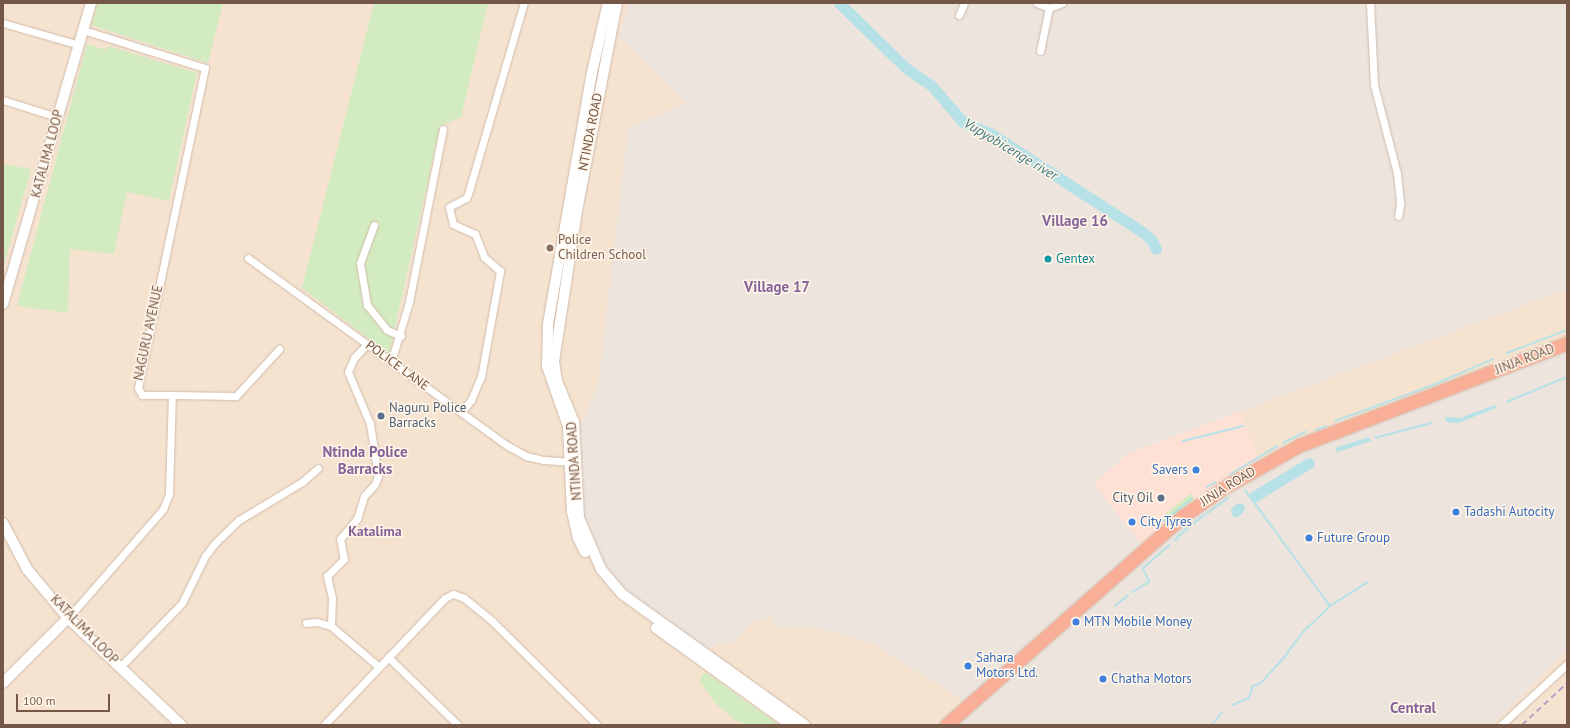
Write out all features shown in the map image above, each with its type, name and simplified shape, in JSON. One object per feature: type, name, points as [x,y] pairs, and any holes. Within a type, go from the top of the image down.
[{"type":"highway","name":"JINJA ROAD","points":[[946,725],[1184,516],[1228,485],[1300,445],[1567,343]]},
{"type":"main road","name":"KATALIMA LOOP","points":[[3,304],[91,3]]},
{"type":"main road","name":"NTINDA ROAD","points":[[610,4],[554,362],[558,381],[574,422],[572,512],[578,538],[595,573],[607,590],[655,628],[791,725]]},
{"type":"main road","name":"NTINDA ROAD","points":[[572,462],[579,518],[589,547],[612,585],[656,621],[711,656],[805,725]]},
{"type":"main road","name":"KATALIMA LOOP","points":[[3,523],[27,569],[68,618],[181,725]]},
{"type":"main road","points":[[3,683],[68,618]]},
{"type":"street","points":[[461,412],[471,400],[482,377],[500,271],[483,256],[475,234],[452,224],[449,207],[466,198],[468,194],[524,3]]},
{"type":"street","points":[[959,15],[964,3]]},
{"type":"street","points":[[1037,3],[1050,8],[1062,3]]},
{"type":"street","points":[[1370,3],[1374,85],[1397,173],[1400,204],[1398,216]]},
{"type":"street","points":[[1040,51],[1050,8]]},
{"type":"street","points":[[3,23],[79,45]]},
{"type":"street","name":"NAGURU AVENUE","points":[[83,30],[205,68],[138,388],[142,395],[172,396]]},
{"type":"street","points":[[3,100],[57,117]]},
{"type":"street","points":[[391,362],[401,336],[443,129]]},
{"type":"street","points":[[374,225],[360,263],[367,305],[387,330],[401,336]]},
{"type":"street","name":"POLICE LANE","points":[[248,258],[508,446],[526,456],[544,460],[572,462]]},
{"type":"street","points":[[331,626],[332,598],[328,573],[344,560],[340,539],[358,519],[364,496],[375,484],[378,476],[370,424],[348,372],[354,358],[367,344]]},
{"type":"street","points":[[68,618],[166,503],[172,396],[236,396],[279,349]]},
{"type":"street","points":[[120,667],[182,603],[206,556],[215,543],[239,520],[302,482],[318,468]]},
{"type":"street","points":[[324,725],[448,594],[457,594],[492,621],[596,723]]},
{"type":"street","points":[[306,623],[317,622],[331,626],[379,667]]},
{"type":"street","points":[[388,657],[458,725]]},
{"type":"street","points":[[1500,725],[1567,664]]},
{"type":"shaded area","points":[[3,3],[1567,3],[1567,347],[1486,378],[1567,503],[1567,725],[3,725]]},
{"type":"shaded area","points":[[629,3],[1567,3],[1567,289],[1127,454],[1094,484],[1142,545],[966,702],[873,644],[834,632],[814,628],[775,628],[772,616],[750,624],[735,642],[719,644],[712,648],[704,647],[644,606],[612,576],[589,540],[582,521],[579,429],[598,385],[628,128],[686,103],[619,37]]},
{"type":"shaded area","points":[[1567,351],[1567,650],[1493,725],[956,725],[1185,523],[1228,492],[1295,454]]},
{"type":"shaded area","points":[[1240,411],[1259,460],[1142,545],[1094,484],[1128,454]]},
{"type":"green space","points":[[98,3],[223,3],[208,63],[91,25]]},
{"type":"green space","points":[[374,3],[488,3],[461,117],[440,126],[389,354],[302,288]]},
{"type":"green space","points":[[87,44],[106,50],[108,46],[197,73],[169,201],[127,192],[114,254],[70,249],[68,313],[24,307],[17,305]]},
{"type":"green space","points":[[3,164],[31,169],[3,268]]},
{"type":"green space","points":[[1192,493],[1194,499],[1165,522],[1160,520],[1161,517]]},
{"type":"green space","points":[[704,673],[708,674],[779,725],[748,725],[735,720],[716,704],[699,681]]},
{"type":"water","points":[[1567,376],[1567,378],[1507,403],[1506,401]]},
{"type":"water","points":[[1495,405],[1496,408],[1458,423],[1446,422],[1445,417],[1460,418]]},
{"type":"water","points":[[1431,422],[1432,424],[1375,439],[1374,437]]},
{"type":"water","points":[[1369,437],[1371,441],[1337,452],[1335,448]]},
{"type":"water","points":[[1308,461],[1310,464],[1283,481],[1281,477]]},
{"type":"water","points":[[1276,480],[1278,483],[1256,498],[1254,494]]},
{"type":"waterway","name":"Vupyobicenge river","points":[[839,3],[907,69],[931,85],[963,122],[993,135],[1141,231],[1151,239],[1156,249]]},
{"type":"waterway","points":[[1507,353],[1567,330]]},
{"type":"waterway","points":[[1335,421],[1433,385],[1493,359]]},
{"type":"waterway","points":[[1183,441],[1243,426]]},
{"type":"waterway","points":[[1316,430],[1326,426]]},
{"type":"waterway","points":[[1283,443],[1305,432]]},
{"type":"waterway","points":[[1229,475],[1277,446]]},
{"type":"waterway","points":[[1255,496],[1309,463]]},
{"type":"waterway","points":[[1207,487],[1216,482]]},
{"type":"waterway","points":[[1245,490],[1330,606]]},
{"type":"waterway","points":[[1175,540],[1187,528],[1228,498]]},
{"type":"waterway","points":[[1164,521],[1191,499]]},
{"type":"waterway","points":[[1236,511],[1239,508]]},
{"type":"waterway","points":[[1132,592],[1149,582],[1143,568],[1169,545]]},
{"type":"waterway","points":[[1232,705],[1249,698],[1253,686],[1261,683],[1286,655],[1301,634],[1330,606],[1368,582]]},
{"type":"waterway","points":[[1115,606],[1128,595]]},
{"type":"waterway","points":[[1212,725],[1222,712]]},
{"type":"railway","points":[[1522,725],[1567,683]]},
{"type":"place","name":"Police Children School","points":[[550,248]]},
{"type":"place","name":"Gentex","points":[[1048,259]]},
{"type":"place","name":"Naguru Police Barracks","points":[[381,416]]},
{"type":"place","name":"Savers","points":[[1196,470]]},
{"type":"place","name":"City Oil","points":[[1161,498]]},
{"type":"place","name":"Tadashi Autocity","points":[[1456,512]]},
{"type":"place","name":"City Tyres","points":[[1132,522]]},
{"type":"place","name":"Future Group","points":[[1309,538]]},
{"type":"place","name":"MTN Mobile Money","points":[[1076,622]]},
{"type":"place","name":"Sahara Motors Ltd.","points":[[968,666]]},
{"type":"place","name":"Chatha Motors","points":[[1103,679]]},
{"type":"district","name":"Village 16","points":[[1075,221]]},
{"type":"district","name":"Village 17","points":[[777,287]]},
{"type":"district","name":"Ntinda Police Barracks","points":[[365,460]]},
{"type":"district","name":"Katalima","points":[[375,531]]},
{"type":"district","name":"Central","points":[[1413,708]]}]
